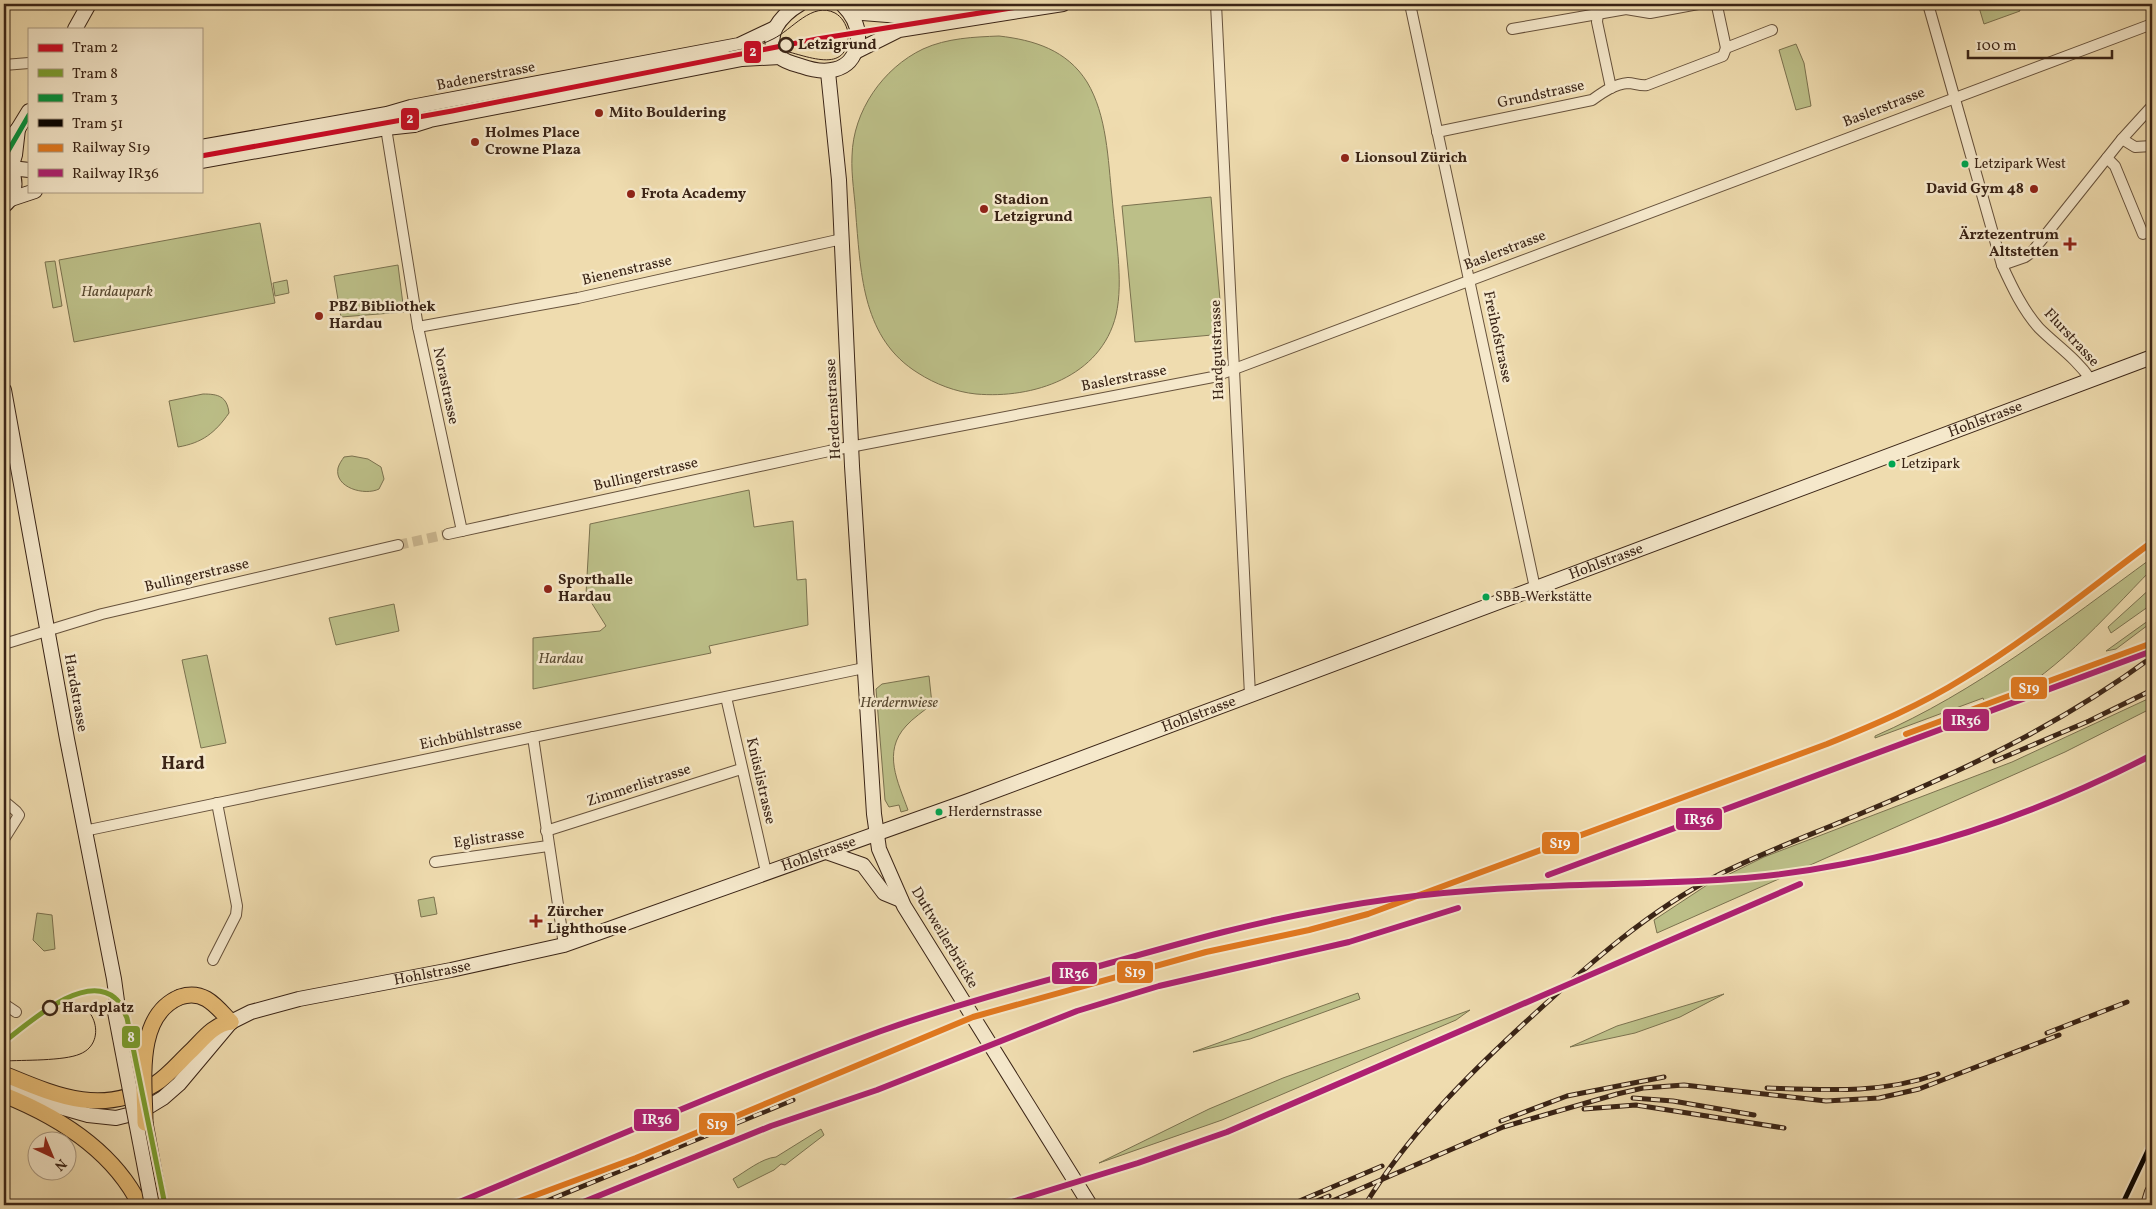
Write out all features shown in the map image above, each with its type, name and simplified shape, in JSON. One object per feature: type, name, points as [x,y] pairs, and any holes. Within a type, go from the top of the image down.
[{"type":"main road","points":[[160,1205],[145,1123],[144,1066],[150,1034],[164,1007],[180,997],[195,995],[206,997],[231,1022]]},
{"type":"main road","name":"Hohlstrasse","points":[[4,1074],[62,1097],[100,1101],[116,1100],[156,1083],[216,1027],[231,1022]]},
{"type":"main road","points":[[4,1096],[41,1112],[90,1144],[121,1175],[140,1205]]},
{"type":"street","points":[[76,28],[89,4]]},
{"type":"street","name":"Badenerstrasse","points":[[202,147],[387,114],[411,107],[739,45],[775,28],[781,18],[800,4]]},
{"type":"street","points":[[846,8],[892,17],[982,4]]},
{"type":"street","points":[[855,52],[899,30],[1063,4]]},
{"type":"street","name":"Hardgutstrasse","points":[[1216,4],[1250,695]]},
{"type":"street","name":"Freihofstrasse","points":[[1410,4],[1535,588]]},
{"type":"street","points":[[1512,29],[1599,9],[1626,9],[1650,13],[1698,4]]},
{"type":"street","points":[[1713,4],[1717,6],[1726,48]]},
{"type":"street","name":"Flurstrasse","points":[[1928,4],[2002,265],[2016,296],[2039,328],[2079,363],[2090,380]]},
{"type":"street","points":[[828,72],[845,66],[855,52],[858,32],[846,8]]},
{"type":"street","points":[[1599,9],[1597,22],[1611,88]]},
{"type":"street","name":"Baslerstrasse","points":[[852,447],[1198,380],[1234,369],[2152,24]]},
{"type":"street","points":[[775,28],[774,47],[780,57]]},
{"type":"street","name":"Grundstrasse","points":[[1437,132],[1592,100],[1611,88],[1629,83],[1638,86],[1647,85],[1723,56],[1726,48],[1772,30]]},
{"type":"street","name":"Badenerstrasse","points":[[202,161],[386,128],[414,125],[430,120],[733,60],[780,57],[815,71],[828,72]]},
{"type":"street","points":[[4,65],[28,63]]},
{"type":"street","name":"Herdernstrasse","points":[[828,72],[839,180],[864,668],[876,834]]},
{"type":"street","points":[[2002,265],[2025,257],[2032,252],[2122,139],[2152,106]]},
{"type":"street","points":[[4,145],[18,129],[28,113]]},
{"type":"street","name":"Norastrasse","points":[[386,128],[418,328],[462,531]]},
{"type":"street","points":[[7,165],[15,155],[18,129]]},
{"type":"street","points":[[2122,139],[2135,147],[2152,146]]},
{"type":"street","points":[[2107,158],[2115,166],[2143,234]]},
{"type":"street","points":[[7,165],[28,170]]},
{"type":"street","points":[[7,165],[15,186],[7,202]]},
{"type":"street","points":[[7,202],[32,192]]},
{"type":"street","name":"Bienenstrasse","points":[[418,328],[578,298],[842,239]]},
{"type":"street","name":"Hohlstrasse","points":[[4,1083],[60,1106],[88,1115],[110,1118],[127,1116],[152,1106],[170,1092],[231,1022],[260,1008],[564,945],[876,834],[2152,357]]},
{"type":"street","name":"Hardstrasse","points":[[4,390],[84,831],[119,1008]]},
{"type":"street","name":"Bullingerstrasse","points":[[448,534],[852,447]]},
{"type":"street","name":"Bullingerstrasse","points":[[4,644],[47,630],[154,602],[398,545]]},
{"type":"street","name":"Eichbühlstrasse","points":[[84,831],[864,668]]},
{"type":"street","name":"Knüslistrasse","points":[[726,697],[766,872]]},
{"type":"street","name":"Eglistrasse","points":[[533,737],[540,795],[564,945]]},
{"type":"street","name":"Zimmerlistrasse","points":[[546,831],[741,769]]},
{"type":"street","points":[[4,802],[16,810],[19,815],[4,839]]},
{"type":"street","points":[[213,960],[236,915],[237,906],[217,803]]},
{"type":"street","name":"Duttweilerbrücke","points":[[876,834],[878,850],[902,903],[1090,1205]]},
{"type":"street","name":"Eglistrasse","points":[[435,862],[548,846]]},
{"type":"street","points":[[826,852],[863,865],[884,893],[902,903]]},
{"type":"street","points":[[4,1004],[16,1012]]},
{"type":"street","points":[[119,1008],[145,1123]]},
{"type":"street","points":[[119,1008],[152,1205]]},
{"type":"street","points":[[2148,1205],[2152,1192]]},
{"type":"green space","points":[[1978,4],[2017,4],[2020,11],[1984,24]]},
{"type":"green space","name":"Stadion Letzigrund","points":[[999,36],[1025,40],[1060,54],[1079,71],[1094,95],[1103,123],[1108,153],[1119,287],[1116,315],[1108,336],[1096,354],[1080,369],[1062,380],[1041,388],[998,395],[961,391],[931,381],[900,359],[886,343],[868,304],[863,283],[852,156],[854,139],[864,107],[883,79],[895,67],[923,49],[941,42]]},
{"type":"green space","points":[[1796,44],[1804,63],[1811,106],[1796,110],[1779,50]]},
{"type":"green space","points":[[1211,197],[1223,334],[1135,342],[1122,206]]},
{"type":"green space","name":"Hardaupark","points":[[260,223],[275,303],[74,342],[59,260]]},
{"type":"green space","name":"Hardaupark","points":[[55,261],[62,306],[53,308],[45,262]]},
{"type":"green space","points":[[398,265],[404,312],[341,317],[334,276]]},
{"type":"green space","points":[[287,280],[289,293],[275,296],[273,283]]},
{"type":"green space","points":[[203,394],[221,397],[228,407],[229,413],[213,431],[201,440],[178,447],[169,401]]},
{"type":"green space","points":[[352,456],[368,459],[381,467],[384,479],[379,489],[359,491],[352,489],[341,481],[338,475],[339,465],[344,457]]},
{"type":"green space","name":"Hardau","points":[[749,490],[754,527],[793,521],[797,580],[806,579],[808,625],[709,646],[711,653],[533,689],[533,638],[600,631],[606,626],[586,594],[590,524]]},
{"type":"green space","points":[[2152,558],[2152,569],[2095,628],[2055,665],[2011,696],[1987,709],[1983,698],[1875,738],[1875,736],[1948,699],[2018,655]]},
{"type":"green space","points":[[2152,587],[2152,604],[2111,633],[2108,627]]},
{"type":"green space","points":[[394,604],[399,631],[336,645],[329,618]]},
{"type":"green space","points":[[2152,618],[2152,622],[2116,649],[2106,651]]},
{"type":"green space","points":[[207,655],[226,743],[201,748],[182,660]]},
{"type":"green space","name":"Herdernwiese","points":[[929,676],[932,704],[906,726],[895,746],[894,767],[908,810],[901,812],[899,805],[889,807],[885,800],[876,689],[882,684]]},
{"type":"green space","points":[[2152,697],[2152,708],[2065,752],[1657,933],[1654,920],[1707,885],[1764,857],[2012,762]]},
{"type":"green space","points":[[434,897],[437,914],[421,917],[418,900]]},
{"type":"green space","points":[[37,913],[52,915],[55,949],[44,951],[33,940]]},
{"type":"green space","points":[[1358,993],[1360,999],[1250,1039],[1193,1052]]},
{"type":"green space","points":[[1724,994],[1680,1017],[1635,1033],[1570,1047],[1617,1026]]},
{"type":"green space","points":[[1470,1010],[1456,1020],[1222,1120],[1099,1163],[1209,1109],[1283,1078]]},
{"type":"green space","points":[[821,1129],[824,1135],[785,1165],[781,1164],[774,1170],[738,1188],[733,1179],[759,1163],[776,1157]]},
{"type":"tunnel","points":[[398,545],[448,534]]},
{"type":"tram line","name":"2","points":[[202,156],[452,111],[817,39],[1036,4]]},
{"type":"tram line","points":[[729,52],[768,41],[780,35],[802,18],[818,11],[827,10],[835,13],[843,21],[848,32],[847,46],[842,55],[834,59],[824,60],[780,50],[745,53]]},
{"type":"tram line","name":"3","points":[[4,158],[28,117]]},
{"type":"tram line","name":"8","points":[[4,1042],[42,1013],[73,995],[88,991],[102,992],[117,1000],[127,1018],[165,1205]]},
{"type":"tram line","points":[[4,1061],[54,1059],[73,1056],[89,1048],[94,1040],[96,1030],[94,1021],[89,1012],[82,1006],[73,1003],[62,1004],[42,1016]]},
{"type":"tram line","name":"51","points":[[2122,1205],[2152,1142]]},
{"type":"railway","points":[[1365,1205],[1420,1129],[1484,1061],[1597,958],[1668,905],[1737,866],[1895,799],[2009,746],[2081,705],[2152,657]]},
{"type":"railway","points":[[1995,761],[2089,721],[2152,690]]},
{"type":"railway","points":[[2047,1033],[2127,1002]]},
{"type":"railway","points":[[1323,1205],[1503,1127],[1617,1094],[1643,1088],[1684,1085],[1826,1101],[1879,1098],[1919,1089],[2059,1035]]},
{"type":"railway","points":[[1767,1088],[1832,1090],[1875,1088],[1896,1085],[1938,1074]]},
{"type":"railway","points":[[1501,1121],[1567,1096],[1664,1077]]},
{"type":"railway","points":[[1633,1098],[1673,1101],[1754,1115]]},
{"type":"railway","points":[[537,1205],[793,1100]]},
{"type":"railway","points":[[1584,1109],[1636,1105],[1784,1128]]},
{"type":"railway","points":[[1290,1205],[1382,1166]]},
{"type":"railway","points":[[1307,1205],[1329,1196]]},
{"type":"rail line","name":"S19","points":[[509,1205],[636,1158],[973,1017],[1206,952],[1309,930],[1368,914],[1827,744],[1897,714],[1964,678],[2036,630],[2152,542]]},
{"type":"rail line","name":"S19","points":[[1906,734],[2152,643]]},
{"type":"rail line","name":"IR36","points":[[1548,875],[2152,651]]},
{"type":"rail line","name":"IR36","points":[[452,1205],[719,1094],[881,1031],[992,996],[1211,935],[1319,911],[1425,895],[1505,888],[1745,878],[1799,872],[1851,863],[1903,851],[2005,819],[2104,779],[2152,755]]},
{"type":"rail line","name":"IR36","points":[[1002,1205],[1138,1163],[1227,1132],[1800,884]]},
{"type":"rail line","name":"IR36","points":[[576,1205],[771,1126],[877,1090],[1077,1011],[1159,986],[1349,942],[1458,908]]},
{"type":"place","name":"Letzigrund","points":[[786,45]]},
{"type":"place","name":"Mito Bouldering","points":[[599,113]]},
{"type":"place","name":"Holmes Place Crowne Plaza","points":[[475,142]]},
{"type":"place","name":"Lionsoul Zürich","points":[[1345,158]]},
{"type":"place","name":"Letzipark West","points":[[1965,164]]},
{"type":"place","name":"David Gym 48","points":[[2034,189]]},
{"type":"place","name":"Frota Academy","points":[[631,194]]},
{"type":"place","name":"Stadion Letzigrund","points":[[984,209]]},
{"type":"place","name":"Ärztezentrum Altstetten","points":[[2070,244]]},
{"type":"place","name":"PBZ Bibliothek Hardau","points":[[319,316]]},
{"type":"place","name":"Letzipark","points":[[1892,464]]},
{"type":"place","name":"Sporthalle Hardau","points":[[548,589]]},
{"type":"place","name":"SBB-Werkstätte","points":[[1486,597]]},
{"type":"place","name":"Herdernstrasse","points":[[939,812]]},
{"type":"place","name":"Zürcher Lighthouse","points":[[536,921]]},
{"type":"place","name":"Hardplatz","points":[[50,1008]]},
{"type":"district","name":"Hard","points":[[183,764]]}]
